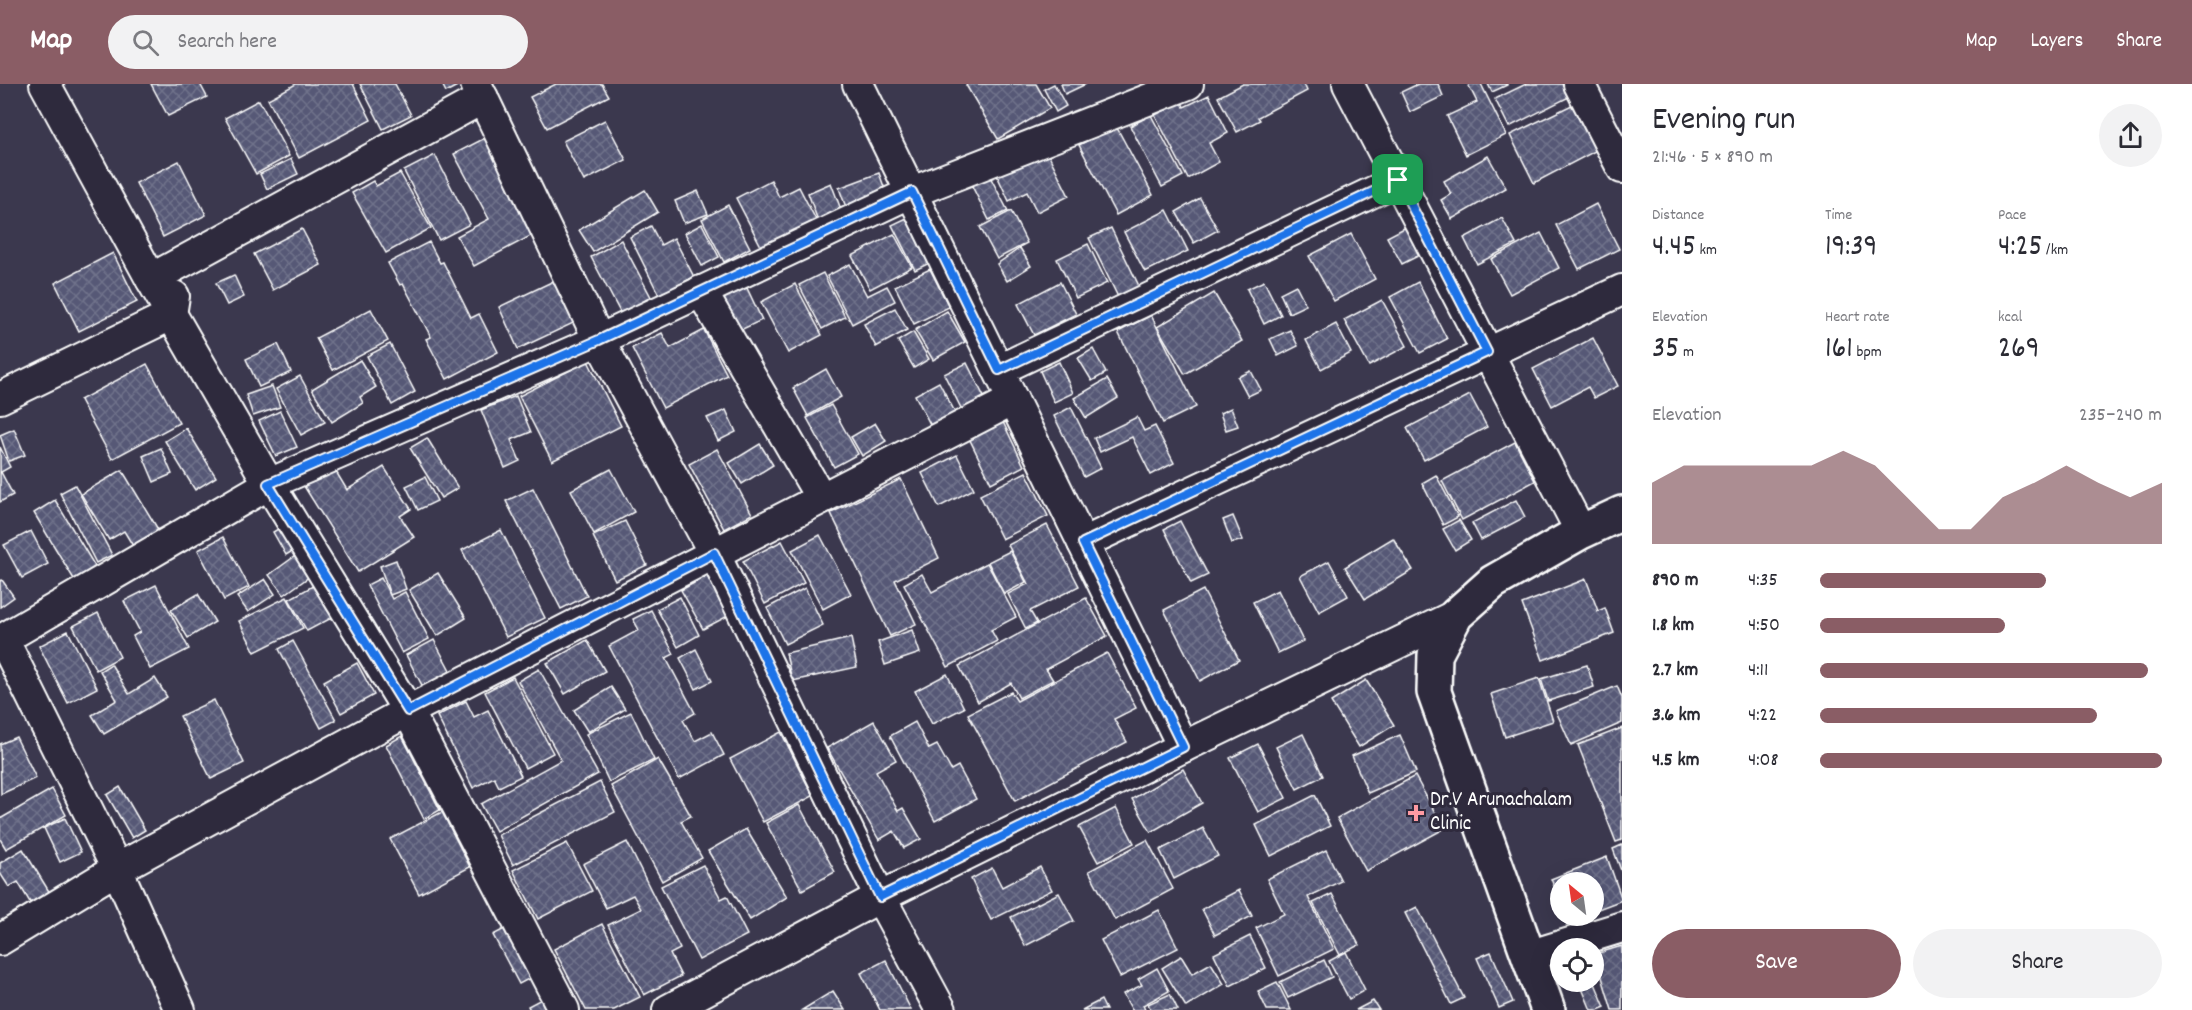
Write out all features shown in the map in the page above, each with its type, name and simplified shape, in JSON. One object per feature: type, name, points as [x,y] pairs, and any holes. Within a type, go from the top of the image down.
[{"type":"main road","points":[[1548,1010],[1434,692],[1435,655],[1456,615],[1493,582],[1581,532],[1622,513]]},
{"type":"street","points":[[45,84],[171,315],[268,484],[408,711],[564,1010]]},
{"type":"street","points":[[858,84],[1183,747]]},
{"type":"street","points":[[180,1010],[117,869],[1,638],[268,484],[599,340],[912,192],[1188,84]]},
{"type":"street","points":[[1348,84],[1581,532]]},
{"type":"street","points":[[1580,84],[1622,168]]},
{"type":"street","points":[[151,279],[479,91],[599,340],[714,553],[880,897],[941,1010]]},
{"type":"street","points":[[999,370],[1398,180]]},
{"type":"street","points":[[171,315],[179,264]]},
{"type":"street","points":[[1083,543],[1622,290]]},
{"type":"street","points":[[701,291],[821,498]]},
{"type":"street","points":[[0,398],[171,315]]},
{"type":"street","points":[[0,940],[117,869],[408,711],[1013,400]]},
{"type":"street","points":[[668,1010],[880,897],[1456,615]]},
{"type":"street","points":[[1528,956],[1622,927]]},
{"type":"building","points":[[151,84],[200,84],[207,97],[168,116]]},
{"type":"building","points":[[296,84],[353,84],[371,120],[299,158],[268,99]]},
{"type":"building","points":[[360,84],[395,84],[411,115],[383,129]]},
{"type":"building","points":[[442,84],[461,84],[446,92]]},
{"type":"building","points":[[556,84],[602,84],[609,96],[547,128],[530,97]]},
{"type":"building","points":[[967,84],[1036,84],[1050,108],[998,139]]},
{"type":"building","points":[[1054,84],[1066,106],[1056,112],[1044,89]]},
{"type":"building","points":[[1061,84],[1086,84],[1065,94]]},
{"type":"building","points":[[1243,84],[1304,84],[1307,91],[1258,117],[1260,120],[1237,132],[1218,97]]},
{"type":"building","points":[[1418,84],[1438,84],[1443,96],[1410,112],[1401,92]]},
{"type":"building","points":[[1468,84],[1481,84],[1506,135],[1466,155],[1447,116],[1477,102]]},
{"type":"building","points":[[1488,84],[1507,84],[1507,85],[1492,92]]},
{"type":"building","points":[[1526,84],[1562,84],[1569,97],[1509,127],[1495,99]]},
{"type":"building","points":[[1209,95],[1228,133],[1209,143],[1219,162],[1188,179],[1155,115],[1182,102],[1184,107]]},
{"type":"building","points":[[259,100],[289,156],[256,174],[225,118]]},
{"type":"building","points":[[1576,103],[1599,149],[1534,183],[1510,135]]},
{"type":"building","points":[[1151,115],[1183,176],[1162,187],[1130,126]]},
{"type":"building","points":[[605,120],[626,160],[584,181],[563,141]]},
{"type":"building","points":[[1116,126],[1153,195],[1116,215],[1079,145]]},
{"type":"building","points":[[489,136],[540,231],[474,266],[457,236],[489,219],[454,154]]},
{"type":"building","points":[[1045,148],[1069,196],[1037,212],[1027,192],[1009,201],[996,173]]},
{"type":"building","points":[[435,155],[470,224],[439,240],[404,171]]},
{"type":"building","points":[[1488,156],[1506,188],[1452,219],[1441,200],[1451,194],[1444,181]]},
{"type":"building","points":[[291,159],[298,174],[267,189],[260,174]]},
{"type":"building","points":[[179,161],[206,215],[163,237],[136,183]]},
{"type":"building","points":[[985,167],[1008,211],[989,220],[967,176]]},
{"type":"building","points":[[400,173],[431,228],[386,253],[352,193],[373,181],[376,186]]},
{"type":"building","points":[[879,173],[887,195],[847,210],[839,188]]},
{"type":"building","points":[[771,180],[779,197],[799,187],[816,220],[762,248],[736,198]]},
{"type":"building","points":[[831,183],[842,212],[818,221],[808,193]]},
{"type":"building","points":[[645,190],[658,212],[593,252],[579,230]]},
{"type":"building","points":[[698,191],[708,214],[684,223],[675,201]]},
{"type":"building","points":[[1200,198],[1218,230],[1194,243],[1176,212]]},
{"type":"building","points":[[1596,204],[1619,249],[1579,269],[1556,225]]},
{"type":"building","points":[[728,205],[750,248],[724,262],[702,219]]},
{"type":"building","points":[[1167,210],[1188,251],[1145,272],[1124,232]]},
{"type":"building","points":[[1011,211],[1027,243],[997,259],[980,227]]},
{"type":"building","points":[[913,215],[936,260],[915,270],[892,225]]},
{"type":"building","points":[[1502,218],[1516,244],[1477,264],[1464,238]]},
{"type":"building","points":[[702,224],[719,257],[702,266],[685,233]]},
{"type":"building","points":[[651,226],[661,245],[674,238],[694,277],[659,295],[630,237]]},
{"type":"building","points":[[1408,226],[1422,254],[1402,264],[1387,237]]},
{"type":"building","points":[[1111,228],[1140,288],[1119,299],[1089,238]]},
{"type":"building","points":[[302,229],[321,265],[273,290],[254,254]]},
{"type":"building","points":[[1541,233],[1559,268],[1510,294],[1491,259]]},
{"type":"building","points":[[894,234],[912,267],[870,289],[852,256]]},
{"type":"building","points":[[1351,234],[1375,279],[1334,301],[1309,256]]},
{"type":"building","points":[[621,240],[651,297],[621,314],[591,257]]},
{"type":"building","points":[[429,242],[440,263],[443,262],[471,318],[479,314],[498,352],[447,379],[426,339],[431,337],[403,284],[400,285],[388,263]]},
{"type":"building","points":[[1088,244],[1107,283],[1076,298],[1057,259]]},
{"type":"building","points":[[1020,248],[1031,266],[1007,281],[997,264]]},
{"type":"building","points":[[113,253],[137,302],[79,331],[55,283]]},
{"type":"building","points":[[850,264],[867,296],[887,286],[895,301],[852,324],[827,276]]},
{"type":"building","points":[[930,269],[949,307],[914,324],[895,286]]},
{"type":"building","points":[[823,273],[845,317],[822,329],[799,285]]},
{"type":"building","points":[[234,275],[244,297],[227,305],[216,283]]},
{"type":"building","points":[[564,276],[584,318],[518,349],[499,307]]},
{"type":"building","points":[[1264,281],[1281,315],[1264,324],[1247,289]]},
{"type":"building","points":[[1060,282],[1076,314],[1034,335],[1018,304]]},
{"type":"building","points":[[1418,282],[1447,339],[1420,353],[1390,297]]},
{"type":"building","points":[[795,284],[822,335],[788,353],[761,302]]},
{"type":"building","points":[[1296,285],[1306,305],[1289,313],[1280,293]]},
{"type":"building","points":[[746,286],[762,320],[734,333],[719,299]]},
{"type":"building","points":[[1214,293],[1242,341],[1185,374],[1157,327]]},
{"type":"building","points":[[1382,300],[1407,346],[1369,366],[1344,320]]},
{"type":"building","points":[[895,308],[907,330],[876,347],[864,324]]},
{"type":"building","points":[[371,309],[388,341],[333,370],[316,338]]},
{"type":"building","points":[[947,311],[965,342],[933,360],[915,330]]},
{"type":"building","points":[[1151,315],[1196,407],[1163,423],[1118,332]]},
{"type":"building","points":[[1336,324],[1351,353],[1321,369],[1306,340]]},
{"type":"building","points":[[704,330],[727,375],[663,408],[632,348],[662,333],[670,348]]},
{"type":"building","points":[[1290,330],[1298,346],[1278,356],[1270,339]]},
{"type":"building","points":[[913,332],[929,359],[914,368],[898,341]]},
{"type":"building","points":[[1593,338],[1618,386],[1594,398],[1588,387],[1552,406],[1533,369]]},
{"type":"building","points":[[278,344],[291,372],[259,387],[246,359]]},
{"type":"building","points":[[390,344],[415,392],[392,405],[367,356]]},
{"type":"building","points":[[1093,349],[1106,373],[1092,381],[1078,358]]},
{"type":"building","points":[[360,360],[376,387],[360,397],[363,403],[332,422],[312,389]]},
{"type":"building","points":[[588,361],[621,426],[552,461],[519,396]]},
{"type":"building","points":[[1059,362],[1073,393],[1054,402],[1040,371]]},
{"type":"building","points":[[967,363],[985,399],[962,410],[944,374]]},
{"type":"building","points":[[147,364],[179,423],[112,459],[80,400]]},
{"type":"building","points":[[826,369],[841,397],[808,416],[793,388]]},
{"type":"building","points":[[1251,371],[1261,390],[1248,396],[1238,377]]},
{"type":"building","points":[[300,376],[325,422],[301,435],[276,389]]},
{"type":"building","points":[[1107,379],[1118,398],[1086,418],[1074,398]]},
{"type":"building","points":[[939,382],[957,416],[932,428],[915,395]]},
{"type":"building","points":[[272,386],[280,407],[253,416],[246,395]]},
{"type":"building","points":[[1470,395],[1487,427],[1424,460],[1407,428]]},
{"type":"building","points":[[516,396],[531,432],[511,440],[520,461],[505,468],[481,410]]},
{"type":"building","points":[[831,405],[858,454],[834,467],[807,418]]},
{"type":"building","points":[[1071,407],[1101,468],[1084,477],[1054,416]]},
{"type":"building","points":[[1231,408],[1238,426],[1226,430],[1220,413]]},
{"type":"building","points":[[726,410],[736,432],[718,441],[707,418]]},
{"type":"building","points":[[280,411],[297,447],[276,456],[259,421]]},
{"type":"building","points":[[1137,417],[1144,431],[1155,426],[1174,463],[1151,475],[1132,437],[1100,452],[1094,438]]},
{"type":"building","points":[[1003,422],[1024,466],[991,483],[969,438]]},
{"type":"building","points":[[875,423],[886,441],[862,456],[851,437]]},
{"type":"building","points":[[186,428],[216,477],[195,490],[165,441]]},
{"type":"building","points":[[14,429],[25,455],[9,461],[0,435]]},
{"type":"building","points":[[427,438],[458,488],[441,498],[410,448]]},
{"type":"building","points":[[1515,442],[1535,481],[1462,520],[1442,481]]},
{"type":"building","points":[[760,444],[773,465],[742,484],[729,463]]},
{"type":"building","points":[[0,447],[10,467],[1,472],[13,495],[0,502]]},
{"type":"building","points":[[161,448],[172,474],[154,482],[143,456]]},
{"type":"building","points":[[717,449],[752,514],[724,529],[689,464]]},
{"type":"building","points":[[957,455],[974,489],[939,507],[922,473]]},
{"type":"building","points":[[332,465],[347,490],[384,467],[411,509],[400,516],[414,537],[358,572],[302,483]]},
{"type":"building","points":[[611,469],[634,512],[594,534],[571,490]]},
{"type":"building","points":[[122,470],[159,531],[133,546],[124,531],[109,540],[81,494]]},
{"type":"building","points":[[1026,472],[1048,516],[1002,539],[980,495]]},
{"type":"building","points":[[1436,475],[1458,517],[1443,525],[1422,483]]},
{"type":"building","points":[[425,477],[437,501],[418,510],[406,486]]},
{"type":"building","points":[[901,479],[939,558],[895,580],[916,624],[890,636],[831,513]]},
{"type":"building","points":[[75,485],[112,555],[96,563],[60,493]]},
{"type":"building","points":[[533,488],[587,596],[561,609],[506,501]]},
{"type":"building","points":[[55,500],[96,568],[75,581],[34,513]]},
{"type":"building","points":[[1516,500],[1525,517],[1481,540],[1472,523]]},
{"type":"building","points":[[1233,516],[1243,540],[1232,543],[1223,520]]},
{"type":"building","points":[[1459,520],[1471,540],[1455,550],[1443,529]]},
{"type":"building","points":[[625,521],[647,565],[615,580],[593,536]]},
{"type":"building","points":[[1180,521],[1208,575],[1191,583],[1164,529]]},
{"type":"building","points":[[288,523],[301,546],[286,555],[273,532]]},
{"type":"building","points":[[1047,525],[1079,586],[1030,611],[1037,623],[1026,629],[1008,594],[1028,584],[1008,545]]},
{"type":"building","points":[[501,530],[545,618],[506,637],[462,550]]},
{"type":"building","points":[[31,531],[48,564],[22,578],[4,545]]},
{"type":"building","points":[[820,535],[851,594],[823,609],[792,550]]},
{"type":"building","points":[[223,537],[249,587],[224,600],[198,550]]},
{"type":"building","points":[[1393,538],[1413,570],[1365,599],[1345,567]]},
{"type":"building","points":[[782,541],[804,583],[765,604],[743,561]]},
{"type":"building","points":[[302,551],[317,571],[284,595],[269,575]]},
{"type":"building","points":[[1010,551],[1026,582],[1004,594],[988,562]]},
{"type":"building","points":[[396,560],[406,589],[390,595],[380,566]]},
{"type":"building","points":[[1329,561],[1348,596],[1319,612],[1300,576]]},
{"type":"building","points":[[987,563],[1016,617],[991,630],[997,641],[948,667],[904,584],[922,574],[932,592]]},
{"type":"building","points":[[438,573],[466,618],[437,636],[409,590]]},
{"type":"building","points":[[707,576],[728,616],[703,629],[681,590]]},
{"type":"building","points":[[381,578],[392,599],[405,592],[429,639],[402,653],[367,585]]},
{"type":"building","points":[[265,579],[275,594],[248,612],[237,597]]},
{"type":"building","points":[[1586,579],[1598,611],[1605,608],[1614,633],[1543,660],[1522,604]]},
{"type":"building","points":[[2,580],[14,597],[0,607],[0,581]]},
{"type":"building","points":[[322,581],[339,614],[307,631],[289,599]]},
{"type":"building","points":[[156,585],[189,649],[150,669],[133,636],[140,632],[124,601]]},
{"type":"building","points":[[805,588],[823,625],[785,644],[767,608]]},
{"type":"building","points":[[1203,590],[1239,660],[1200,681],[1164,610]]},
{"type":"building","points":[[1278,590],[1303,641],[1278,653],[1253,602]]},
{"type":"building","points":[[198,594],[215,622],[188,638],[171,610]]},
{"type":"building","points":[[287,597],[303,628],[255,652],[239,621]]},
{"type":"building","points":[[680,597],[699,635],[678,647],[657,609]]},
{"type":"building","points":[[1086,598],[1107,636],[1046,669],[1053,680],[1019,698],[1011,683],[978,702],[959,666]]},
{"type":"building","points":[[651,610],[674,654],[666,658],[695,713],[683,720],[695,741],[712,732],[724,755],[679,779],[609,646],[639,630],[633,619]]},
{"type":"building","points":[[98,613],[120,657],[96,670],[73,626]]},
{"type":"building","points":[[912,630],[920,653],[885,665],[878,642]]},
{"type":"building","points":[[68,631],[97,688],[68,703],[39,646]]},
{"type":"building","points":[[851,638],[857,667],[792,681],[786,653]]},
{"type":"building","points":[[434,640],[452,674],[424,689],[406,655]]},
{"type":"building","points":[[587,640],[605,671],[565,694],[547,663]]},
{"type":"building","points":[[293,641],[336,720],[321,728],[279,649]]},
{"type":"building","points":[[696,649],[712,681],[696,689],[680,658]]},
{"type":"building","points":[[1107,653],[1136,708],[1114,719],[1127,742],[1015,801],[968,714],[1011,692],[1017,701]]},
{"type":"building","points":[[357,663],[374,695],[341,713],[324,681]]},
{"type":"building","points":[[111,664],[129,694],[155,678],[167,697],[104,734],[92,715],[117,700],[100,671]]},
{"type":"building","points":[[1587,665],[1594,687],[1548,701],[1541,679]]},
{"type":"building","points":[[539,669],[598,774],[496,831],[481,804],[561,760],[518,681]]},
{"type":"building","points":[[947,674],[964,708],[932,724],[915,691]]},
{"type":"building","points":[[513,677],[553,753],[525,768],[485,692]]},
{"type":"building","points":[[1539,678],[1553,721],[1505,737],[1491,694]]},
{"type":"building","points":[[1366,680],[1394,725],[1359,747],[1331,702]]},
{"type":"building","points":[[1617,686],[1622,698],[1622,723],[1571,745],[1556,711]]},
{"type":"building","points":[[611,687],[625,709],[588,732],[574,710]]},
{"type":"building","points":[[214,700],[244,763],[211,779],[180,716]]},
{"type":"building","points":[[466,701],[474,717],[488,710],[521,776],[499,787],[494,777],[473,788],[437,716]]},
{"type":"building","points":[[631,712],[654,760],[609,782],[586,734]]},
{"type":"building","points":[[874,721],[896,760],[876,771],[898,811],[903,808],[921,839],[904,848],[894,831],[879,840],[827,748]]},
{"type":"building","points":[[915,722],[929,749],[937,745],[951,770],[958,766],[976,799],[935,821],[890,736]]},
{"type":"building","points":[[1622,728],[1622,840],[1616,842],[1578,745]]},
{"type":"building","points":[[781,732],[813,796],[763,822],[730,759]]},
{"type":"building","points":[[1303,734],[1323,776],[1297,789],[1276,747]]},
{"type":"building","points":[[1400,735],[1416,772],[1368,793],[1352,756]]},
{"type":"building","points":[[402,736],[440,810],[424,819],[386,745]]},
{"type":"building","points":[[16,737],[36,778],[1,794],[0,744]]},
{"type":"building","points":[[1258,744],[1286,798],[1258,812],[1230,758]]},
{"type":"building","points":[[658,759],[691,816],[681,821],[702,858],[662,881],[611,786]]},
{"type":"building","points":[[1183,769],[1202,803],[1151,832],[1132,799]]},
{"type":"building","points":[[1415,776],[1444,829],[1366,871],[1337,818]]},
{"type":"building","points":[[600,782],[615,812],[513,865],[498,835]]},
{"type":"building","points":[[120,787],[145,830],[132,838],[107,795]]},
{"type":"building","points":[[52,789],[66,815],[6,849],[0,839],[0,819]]},
{"type":"building","points":[[1315,795],[1330,826],[1271,856],[1256,825]]},
{"type":"building","points":[[799,805],[835,872],[802,890],[766,823]]},
{"type":"building","points":[[1116,808],[1134,843],[1098,862],[1079,827]]},
{"type":"building","points":[[442,812],[470,867],[419,894],[390,839]]},
{"type":"building","points":[[65,818],[81,852],[60,862],[44,828]]},
{"type":"building","points":[[1203,828],[1218,856],[1174,879],[1160,850]]},
{"type":"building","points":[[746,829],[787,897],[750,920],[708,851]]},
{"type":"building","points":[[1147,840],[1173,889],[1115,920],[1089,871]]},
{"type":"building","points":[[627,842],[680,949],[670,954],[681,976],[644,995],[608,925],[641,909],[633,895],[606,908],[583,864]]},
{"type":"building","points":[[567,843],[592,891],[538,919],[513,870]]},
{"type":"building","points":[[1622,845],[1622,873],[1613,849]]},
{"type":"building","points":[[23,849],[50,893],[31,904],[18,882],[9,887],[0,873],[0,863]]},
{"type":"building","points":[[1326,850],[1341,881],[1308,897],[1334,949],[1279,976],[1256,928],[1284,914],[1267,879]]},
{"type":"building","points":[[1607,857],[1622,900],[1604,907],[1604,872],[1569,872]]},
{"type":"building","points":[[703,865],[721,899],[727,896],[747,935],[699,960],[661,886]]},
{"type":"building","points":[[1040,867],[1052,890],[991,920],[971,879],[992,868],[1002,887]]},
{"type":"building","points":[[1239,890],[1252,916],[1215,935],[1202,909]]},
{"type":"building","points":[[1059,893],[1074,921],[1025,946],[1011,917]]},
{"type":"building","points":[[1332,894],[1359,945],[1340,955],[1313,903]]},
{"type":"building","points":[[1417,907],[1464,998],[1451,1004],[1405,913]]},
{"type":"building","points":[[1159,910],[1178,948],[1120,977],[1101,940]]},
{"type":"building","points":[[602,924],[640,997],[614,1010],[586,1010],[554,949]]},
{"type":"building","points":[[512,925],[538,974],[519,984],[493,935]]},
{"type":"building","points":[[1250,936],[1266,968],[1230,986],[1214,954]]},
{"type":"building","points":[[1622,946],[1622,1010],[1612,1010],[1604,984],[1604,951]]},
{"type":"building","points":[[1346,952],[1365,990],[1349,999],[1329,961]]},
{"type":"building","points":[[1491,952],[1513,1002],[1499,1008],[1477,958]]},
{"type":"building","points":[[1181,956],[1192,974],[1211,963],[1224,984],[1186,1007],[1162,968]]},
{"type":"building","points":[[886,960],[911,1010],[880,1010],[861,973]]},
{"type":"building","points":[[1324,960],[1332,977],[1288,998],[1280,982]]},
{"type":"building","points":[[1157,968],[1169,991],[1143,1005],[1145,1010],[1132,1010],[1123,994],[1142,985],[1138,979]]},
{"type":"building","points":[[1277,982],[1291,1010],[1267,1010],[1258,991]]},
{"type":"building","points":[[833,991],[845,1010],[802,1010]]},
{"type":"building","points":[[1584,992],[1599,992],[1605,1007],[1591,1010]]},
{"type":"building","points":[[1170,994],[1178,1010],[1151,1010],[1148,1004]]},
{"type":"building","points":[[547,996],[554,1010],[530,1010],[528,1006]]},
{"type":"building","points":[[1101,1000],[1106,1010],[1082,1010]]},
{"type":"building","points":[[1373,1001],[1379,1010],[1356,1010]]},
{"type":"place","name":"Dr.V Arunachalam Clinic","points":[[1416,813]]},
{"type":"route","points":[[1398,180],[1487,352],[1083,543],[1183,747],[880,897],[714,553],[408,711],[268,484],[599,340],[912,192],[999,370],[1398,180]]}]
